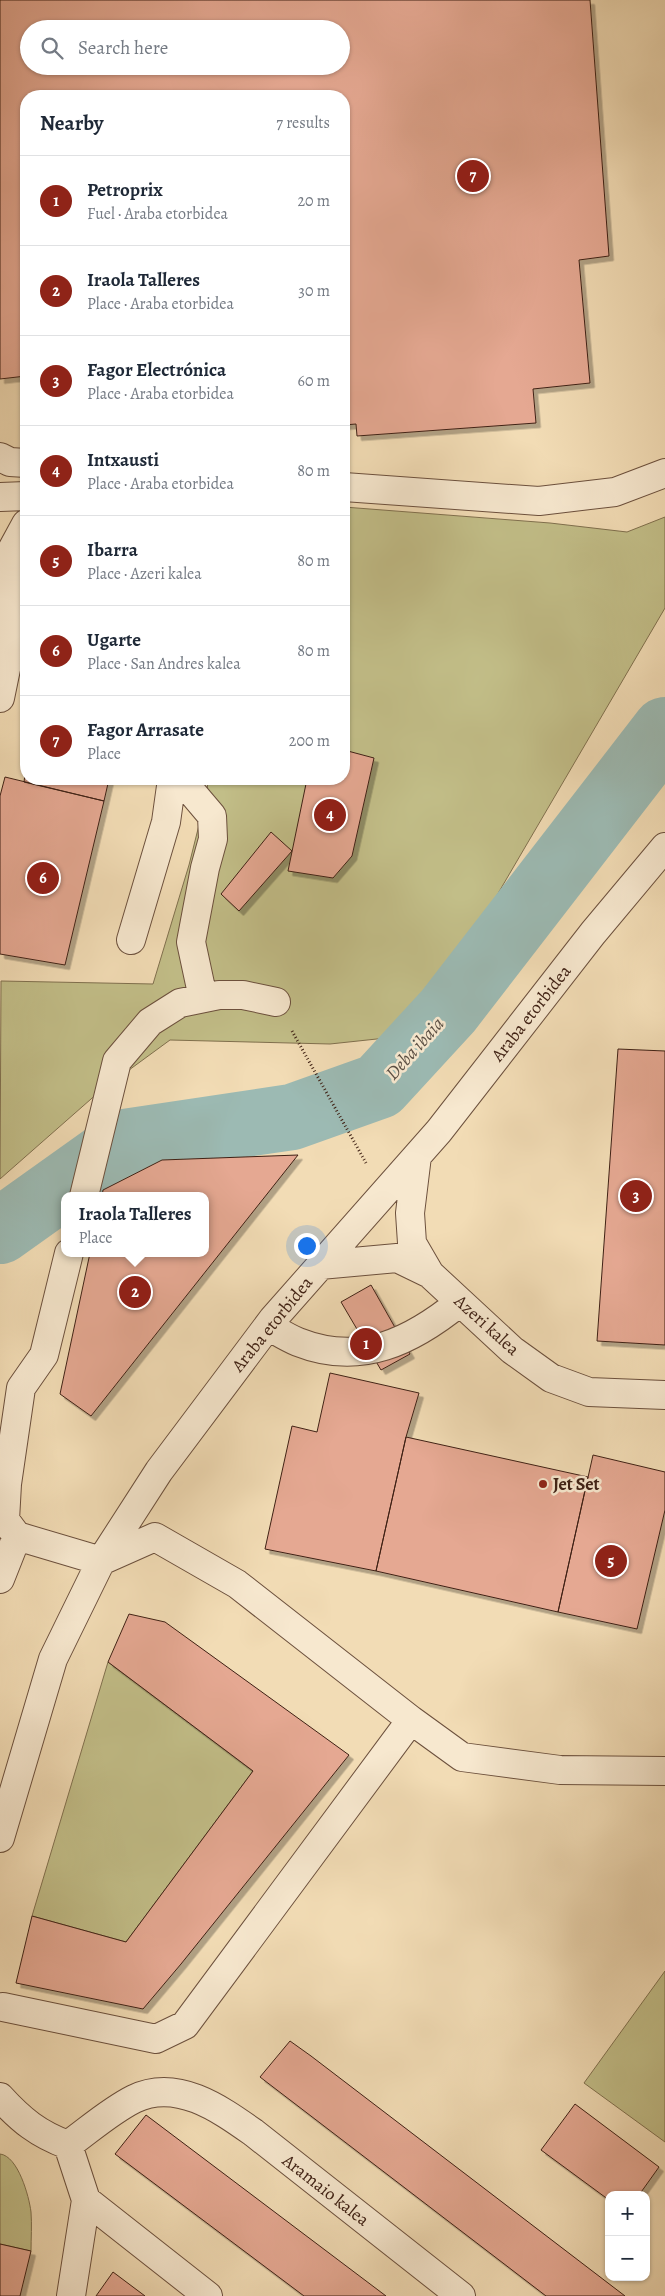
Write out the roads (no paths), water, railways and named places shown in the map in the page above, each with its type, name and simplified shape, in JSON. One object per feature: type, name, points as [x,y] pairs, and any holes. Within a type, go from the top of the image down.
[{"type":"street","points":[[0,457],[10,462],[20,463]]},
{"type":"street","points":[[350,487],[539,501],[615,492],[665,473]]},
{"type":"street","points":[[0,497],[20,496]]},
{"type":"street","points":[[0,698],[13,635],[12,586],[4,554],[20,532]]},
{"type":"street","points":[[131,940],[166,822],[172,785]]},
{"type":"street","points":[[182,785],[190,790],[212,816],[213,839],[205,868],[191,942],[203,998]]},
{"type":"street","name":"Araba etorbidea","points":[[0,1838],[53,1658],[101,1561],[159,1471],[268,1326],[417,1156],[593,933],[665,847]]},
{"type":"street","points":[[84,1192],[117,1061],[150,1022],[180,1003],[219,995],[242,995],[276,1002]]},
{"type":"street","name":"Azeri kalea","points":[[417,1156],[410,1213],[412,1243],[430,1274],[512,1350],[551,1378],[589,1392],[665,1395]]},
{"type":"street","points":[[68,1257],[44,1355],[21,1388],[7,1484],[5,1520],[17,1536],[101,1561],[155,1537],[237,1584],[411,1720],[462,1756],[560,1770],[665,1771]]},
{"type":"street","points":[[320,1265],[397,1258],[430,1274]]},
{"type":"street","points":[[268,1326],[298,1342],[328,1350],[355,1352],[395,1344],[433,1324],[460,1302]]},
{"type":"street","points":[[0,1579],[17,1536]]},
{"type":"street","points":[[3,2007],[156,2039],[185,2025],[411,1720]]},
{"type":"street","name":"Aramaio kalea","points":[[68,2146],[135,2099],[159,2094],[185,2094],[222,2111],[254,2133],[461,2296]]},
{"type":"street","points":[[0,2097],[20,2118],[46,2137],[68,2146],[86,2200],[71,2296]]},
{"type":"street","points":[[86,2200],[208,2296]]},
{"type":"waterway","name":"Deba ibaia","points":[[0,1231],[125,1142],[292,1117],[379,1086],[448,1011],[665,730]]},
{"type":"place","name":"Fagor Arrasate","points":[[473,176]]},
{"type":"place","name":"Intxausti","points":[[330,815]]},
{"type":"place","name":"Ugarte","points":[[43,878]]},
{"type":"place","name":"Fagor Electrónica","points":[[636,1196]]},
{"type":"place","name":"Iraola Talleres","points":[[135,1292]]},
{"type":"place","name":"Petroprix","points":[[366,1344]]},
{"type":"place","name":"Jet Set","points":[[543,1484]]},
{"type":"place","name":"Ibarra","points":[[611,1561]]}]
